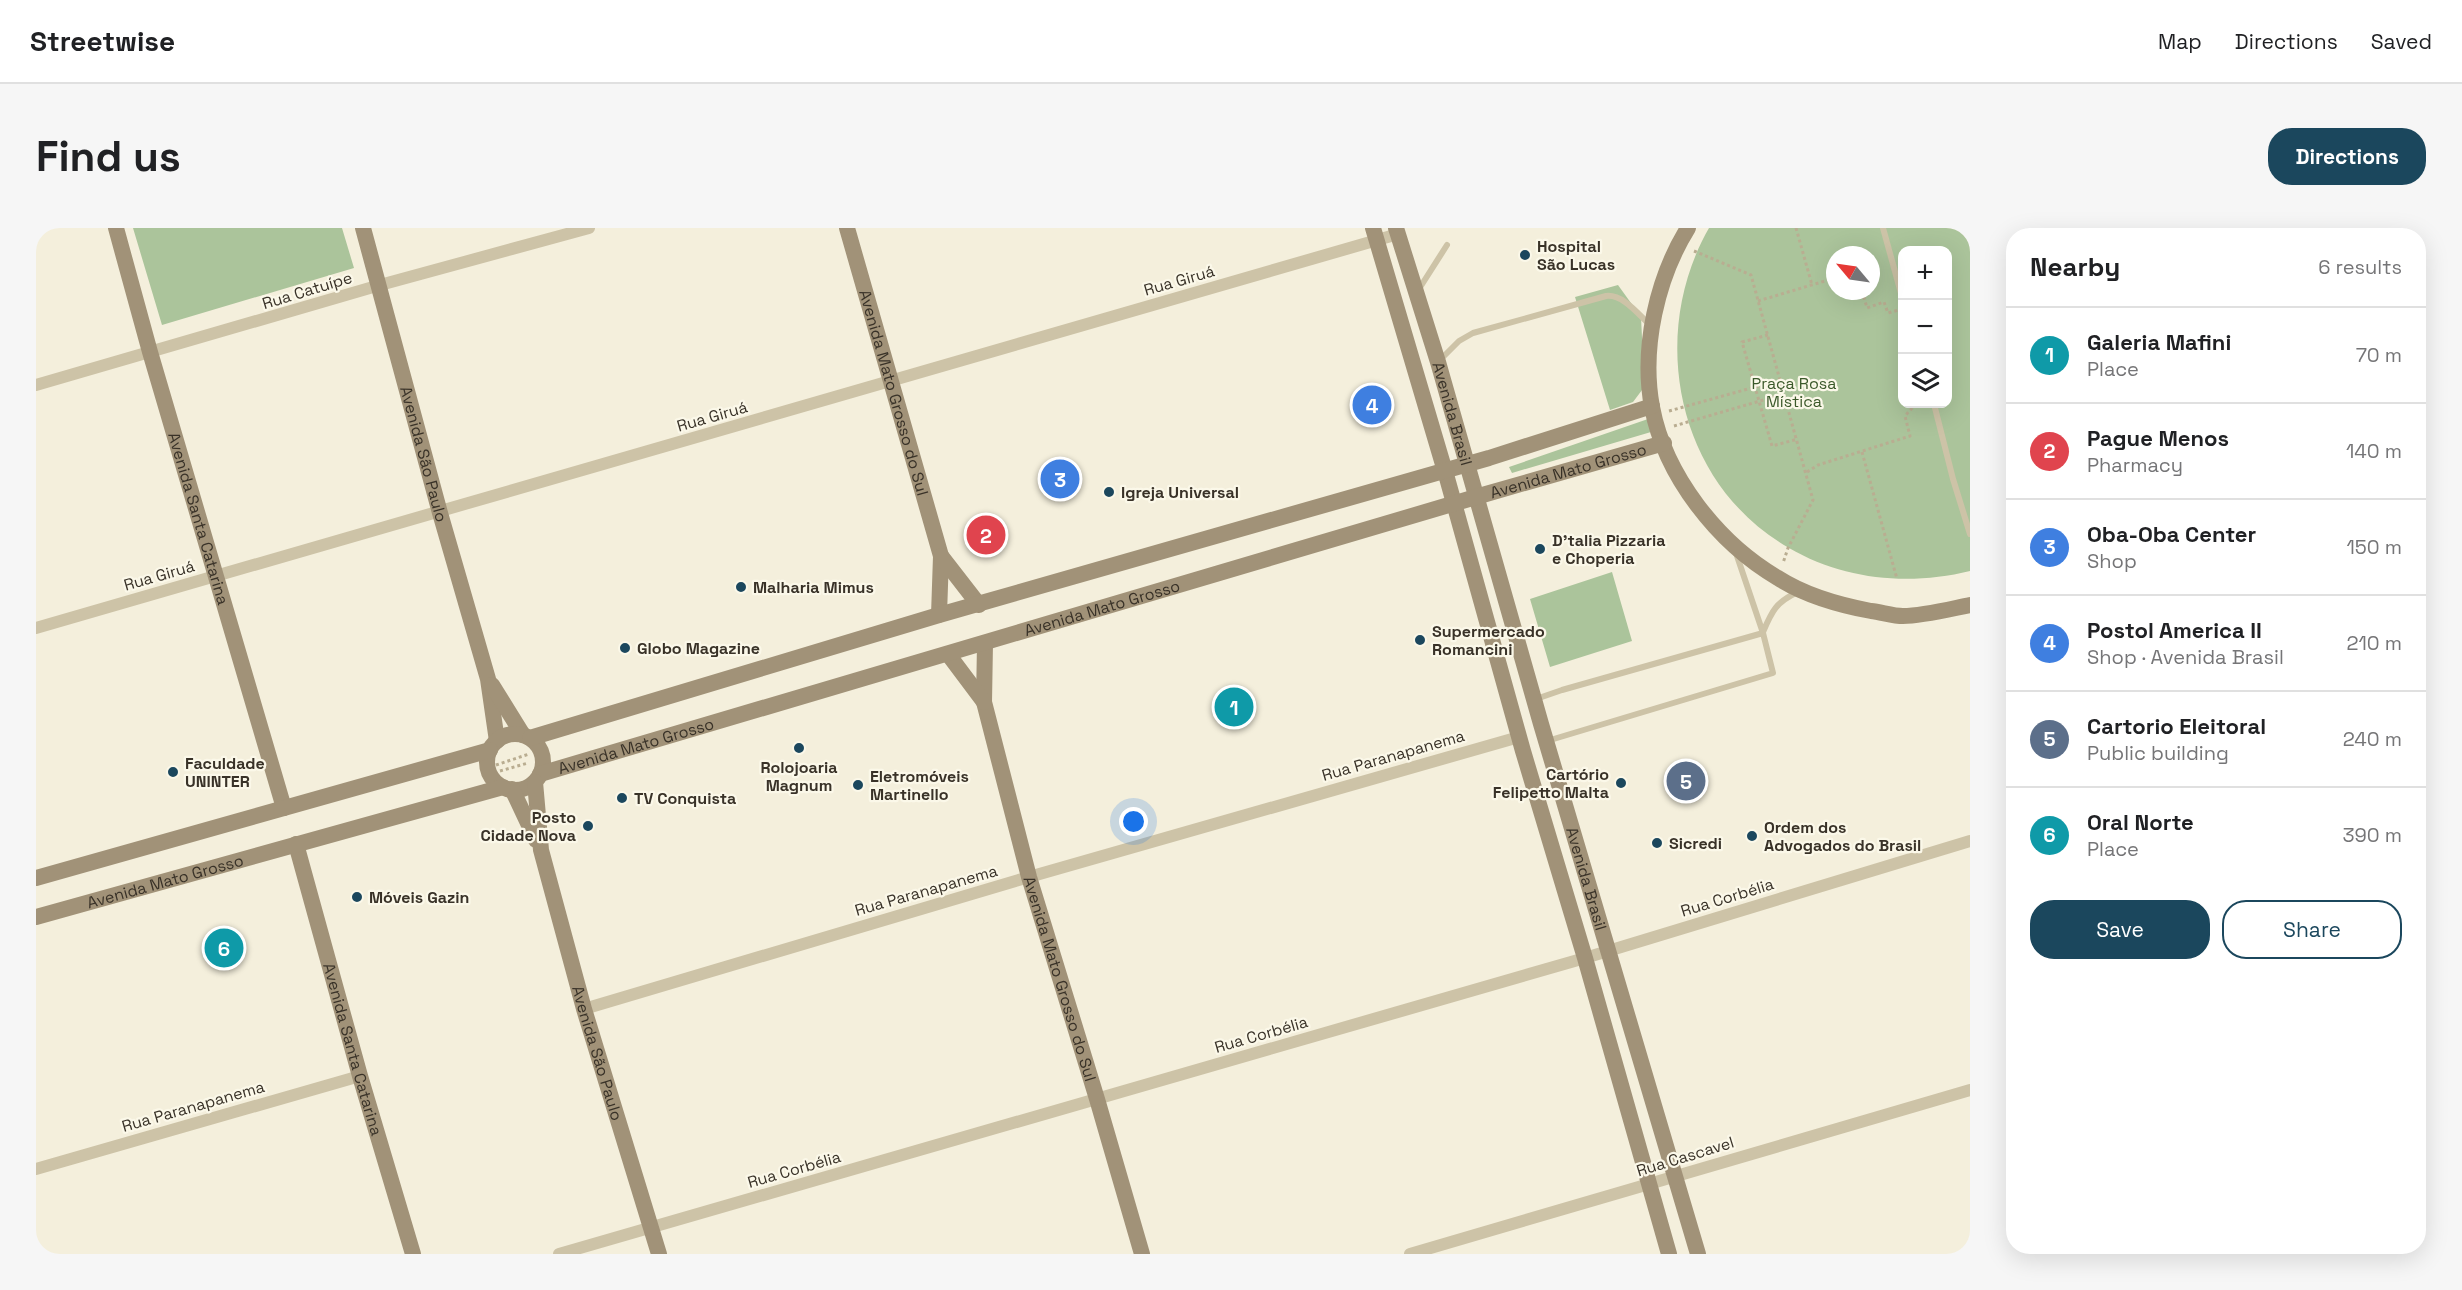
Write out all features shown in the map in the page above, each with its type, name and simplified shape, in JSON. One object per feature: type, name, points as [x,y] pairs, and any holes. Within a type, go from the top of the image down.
[{"type":"main road","name":"Avenida Santa Catarina","points":[[116,228],[150,352],[284,808]]},
{"type":"main road","name":"Avenida São Paulo","points":[[363,228],[440,513],[488,679],[494,745]]},
{"type":"main road","name":"Avenida Mato Grosso do Sul","points":[[847,228],[941,556]]},
{"type":"main road","name":"Avenida Mato Grosso","points":[[1688,228],[1662,280],[1653,328],[1650,370],[1658,424],[1675,470],[1692,496],[1734,546],[1777,578],[1838,605],[1903,616],[1969,609]]},
{"type":"main road","name":"Avenida Brasil","points":[[1397,231],[1438,362],[1546,741],[1698,1254]]},
{"type":"main road","name":"Avenida Brasil","points":[[1375,234],[1669,1254]]},
{"type":"main road","name":"Avenida Mato Grosso","points":[[527,736],[939,615],[1445,471],[1658,424]]},
{"type":"main road","name":"Avenida Mato Grosso","points":[[537,778],[1476,497],[1658,424]]},
{"type":"main road","points":[[941,556],[979,605]]},
{"type":"main road","points":[[939,615],[941,556]]},
{"type":"main road","points":[[984,702],[985,643]]},
{"type":"main road","points":[[948,654],[984,702]]},
{"type":"main road","name":"Avenida São Paulo","points":[[488,679],[527,736]]},
{"type":"main road","name":"Avenida Mato Grosso do Sul","points":[[984,702],[1029,877],[1142,1254]]},
{"type":"main road","points":[[36,878],[284,808],[494,745],[508,735],[527,736],[536,743],[543,758],[537,778],[523,789],[507,788],[497,783],[489,771],[488,757],[494,745]]},
{"type":"main road","name":"Avenida São Paulo","points":[[537,778],[542,850],[584,1009],[659,1254]]},
{"type":"main road","name":"Avenida São Paulo","points":[[507,788],[542,850]]},
{"type":"main road","name":"Avenida Mato Grosso","points":[[36,917],[507,788]]},
{"type":"main road","name":"Avenida Santa Catarina","points":[[296,844],[360,1076],[413,1254]]},
{"type":"street","name":"Rua Catuípe","points":[[36,386],[380,285],[589,228]]},
{"type":"street","name":"Rua Giruá","points":[[36,628],[892,381],[1375,234],[1397,231]]},
{"type":"street","name":"Rua Paranapanema","points":[[584,1009],[1029,877],[1520,737]]},
{"type":"street","name":"Rua Corbélia","points":[[560,1254],[1585,958],[1970,841]]},
{"type":"street","name":"Rua Paranapanema","points":[[36,1169],[360,1076]]},
{"type":"street","name":"Rua Cascavel","points":[[1410,1254],[1970,1090]]},
{"type":"lane","points":[[1883,228],[1898,282]]},
{"type":"lane","points":[[1417,292],[1447,245]]},
{"type":"lane","points":[[1438,362],[1459,341],[1473,333],[1606,296],[1620,298],[1653,328]]},
{"type":"lane","points":[[1935,408],[1970,534]]},
{"type":"lane","points":[[1546,741],[1773,673],[1763,633],[1734,546]]},
{"type":"lane","points":[[1535,699],[1763,633],[1775,607],[1783,599],[1802,590]]},
{"type":"path","points":[[1796,228],[1812,285]]},
{"type":"path","points":[[1678,244],[1751,275],[1814,500],[1788,548],[1782,568]]},
{"type":"path","points":[[1758,301],[1826,281]]},
{"type":"path","points":[[1865,300],[1867,308],[1884,302],[1888,314],[1898,310]]},
{"type":"path","points":[[1768,335],[1742,342],[1754,387],[1772,446],[1798,439]]},
{"type":"path","points":[[1658,424],[1754,387],[1780,380]]},
{"type":"path","points":[[1658,424],[1784,394]]},
{"type":"path","points":[[1807,472],[1818,465],[1910,436],[1905,416],[1911,408]]},
{"type":"path","points":[[1862,452],[1897,579]]},
{"type":"green space","points":[[133,228],[342,228],[354,268],[162,325]]},
{"type":"green space","name":"Praça Rosa Mística","points":[[1709,228],[1970,228],[1970,571],[1947,576],[1900,579],[1854,573],[1810,559],[1789,548],[1751,520],[1721,486],[1698,447],[1684,404],[1678,360],[1680,315],[1690,270]]},
{"type":"green space","points":[[1618,285],[1641,317],[1644,378],[1642,390],[1633,402],[1610,410],[1575,297]]},
{"type":"green space","points":[[1648,419],[1651,432],[1512,473],[1509,467]]},
{"type":"green space","points":[[1612,572],[1632,641],[1550,667],[1530,599]]},
{"type":"place","name":"Hospital São Lucas","points":[[1525,255]]},
{"type":"place","name":"Postol America II","points":[[1372,405]]},
{"type":"place","name":"Oba-Oba Center","points":[[1060,479]]},
{"type":"place","name":"Igreja Universal","points":[[1109,492]]},
{"type":"place","name":"Pague Menos","points":[[986,535]]},
{"type":"place","name":"D'talia Pizzaria e Choperia","points":[[1540,549]]},
{"type":"place","name":"Malharia Mimus","points":[[741,587]]},
{"type":"place","name":"Supermercado Romancini","points":[[1420,640]]},
{"type":"place","name":"Globo Magazine","points":[[625,648]]},
{"type":"place","name":"Galeria Mafini","points":[[1234,707]]},
{"type":"place","name":"Rolojoaria Magnum","points":[[799,748]]},
{"type":"place","name":"Faculdade UNINTER","points":[[173,772]]},
{"type":"place","name":"Cartorio Eleitoral","points":[[1686,781]]},
{"type":"place","name":"Cartório Felipetto Malta","points":[[1621,783]]},
{"type":"place","name":"Eletromóveis Martinello","points":[[858,785]]},
{"type":"place","name":"TV Conquista","points":[[622,798]]},
{"type":"place","name":"Posto Cidade Nova","points":[[588,826]]},
{"type":"place","name":"Ordem dos Advogados do Brasil","points":[[1752,836]]},
{"type":"place","name":"Sicredi","points":[[1657,843]]},
{"type":"place","name":"Móveis Gazin","points":[[357,897]]},
{"type":"place","name":"Oral Norte","points":[[224,948]]}]
